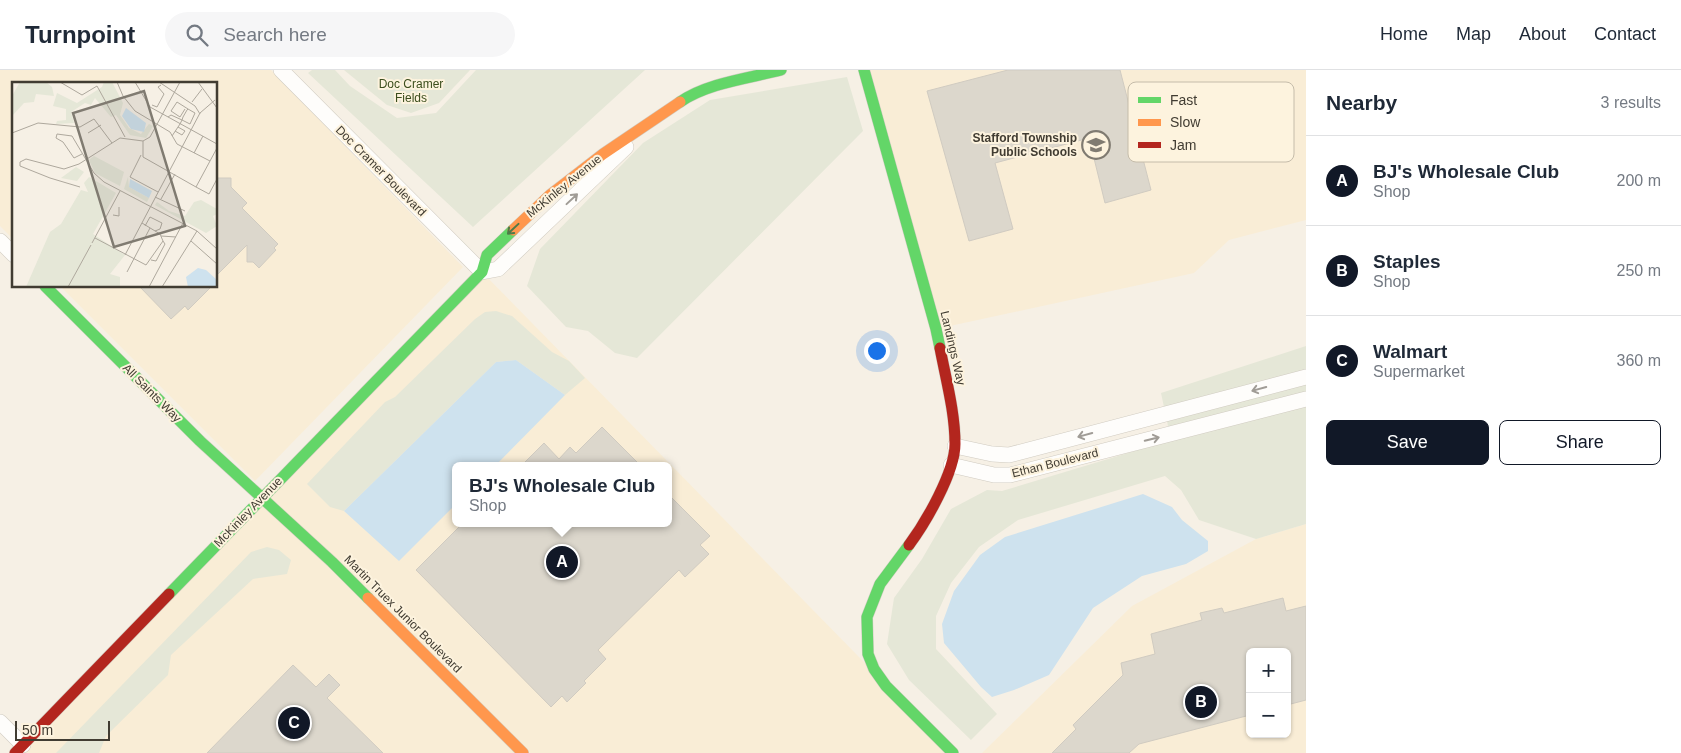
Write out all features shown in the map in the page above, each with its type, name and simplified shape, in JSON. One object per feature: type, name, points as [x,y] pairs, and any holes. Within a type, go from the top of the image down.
[{"type":"street","name":"Doc Cramer Boulevard","points":[[281,70],[482,272]]},
{"type":"street","name":"McKinley Avenue","points":[[19,749],[482,272],[498,269],[662,114],[688,97],[713,87],[781,70]]},
{"type":"street","name":"Landings Way","points":[[864,70],[936,329],[954,420],[955,446],[952,465],[933,508],[912,541],[880,584],[867,617],[868,654],[874,669],[886,686],[953,753]]},
{"type":"street","points":[[0,241],[12,253]]},
{"type":"street","name":"All Saints Way","points":[[47,288],[135,377],[261,498]]},
{"type":"street","name":"Ethan Boulevard","points":[[952,465],[994,475],[1010,475],[1302,400],[1300,378],[1009,455],[992,454],[955,446]]},
{"type":"street","points":[[1124,424],[1130,444]]},
{"type":"street","name":"Martin Truex Junior Boulevard","points":[[261,498],[332,562],[523,753]]},
{"type":"street","points":[[0,722],[19,749]]},
{"type":"shaded area","points":[[0,70],[271,70],[463,267],[255,481],[62,288],[218,288],[218,82],[12,82],[12,238],[0,226]]},
{"type":"shaded area","name":"Stafford Township Public Schools","points":[[866,70],[1306,70],[1306,220],[1229,240],[1194,273],[936,329]]},
{"type":"shaded area","points":[[482,272],[668,462],[452,462],[452,527],[672,527],[672,466],[953,753],[12,753]]},
{"type":"shaded area","points":[[1306,524],[1306,753],[982,753],[1132,606],[1256,539]]},
{"type":"green space","points":[[312,70],[335,70],[350,86],[397,118],[436,113],[476,70],[645,70],[473,227],[308,73]]},
{"type":"green space","name":"Doc Cramer Fields","points":[[344,70],[470,70],[439,103],[411,113],[387,105]]},
{"type":"green space","points":[[847,77],[863,131],[637,358],[615,353],[588,331],[566,327],[527,286],[540,249],[643,143],[710,100]]},
{"type":"green space","points":[[496,311],[512,316],[552,352],[569,361],[585,378],[565,395],[516,360],[496,362],[344,511],[330,507],[307,484],[385,402],[395,397],[475,319],[485,312]]},
{"type":"green space","points":[[1306,346],[1306,524],[1256,539],[1199,520],[1181,490],[1165,476],[1018,520],[979,547],[951,583],[936,616],[936,649],[997,714],[971,740],[909,680],[887,644],[894,598],[922,559],[951,509],[987,490],[1002,491],[1171,440],[1161,393]]},
{"type":"green space","points":[[267,547],[279,550],[291,560],[287,574],[253,579],[171,655],[168,675],[106,736],[99,753],[56,753],[251,552]]},
{"type":"water","points":[[516,360],[565,395],[499,462],[452,462],[452,508],[399,561],[344,511],[496,362]]},
{"type":"water","points":[[1143,494],[1172,507],[1182,520],[1208,541],[1208,551],[1186,564],[1142,576],[1093,608],[1049,675],[992,697],[981,687],[944,643],[942,624],[954,591],[980,555],[1005,537]]},
{"type":"building","points":[[1008,70],[1120,70],[1128,101],[1128,162],[1144,162],[1151,190],[1105,203],[1089,138],[995,163],[1013,229],[969,241],[927,91]]},
{"type":"building","points":[[218,178],[231,178],[231,187],[247,203],[242,208],[278,244],[274,248],[276,250],[259,268],[253,262],[247,262],[247,245],[218,274]]},
{"type":"building","points":[[141,288],[210,288],[188,310],[185,306],[171,319]]},
{"type":"building","points":[[602,427],[637,462],[525,462],[544,443],[559,459],[570,447],[576,453]]},
{"type":"building","points":[[672,498],[710,536],[700,545],[709,554],[685,577],[679,570],[598,650],[606,659],[584,681],[586,683],[567,702],[562,696],[551,707],[416,570],[459,527],[672,527]]},
{"type":"building","points":[[1283,598],[1286,611],[1306,606],[1306,700],[1291,704],[1291,648],[1246,648],[1246,716],[1139,744],[1129,753],[1052,753],[1076,729],[1073,725],[1123,675],[1121,663],[1155,654],[1151,634],[1202,620],[1200,613],[1222,608],[1224,613]]},
{"type":"building","points":[[293,665],[316,687],[329,674],[340,685],[327,698],[383,753],[207,753]]},
{"type":"traffic: fast","points":[[680,102],[703,90],[781,70]]},
{"type":"traffic: fast","points":[[864,70],[940,348]]},
{"type":"traffic: fast","points":[[169,594],[482,272],[487,255],[513,230]]},
{"type":"traffic: fast","points":[[47,288],[200,441],[332,562],[368,598]]},
{"type":"traffic: fast","points":[[909,545],[880,584],[867,617],[868,654],[874,669],[886,686],[953,753]]},
{"type":"traffic: slow","points":[[513,230],[550,195],[603,154],[680,102]]},
{"type":"traffic: slow","points":[[368,598],[523,753]]},
{"type":"traffic: jam","points":[[909,545],[938,496],[954,455],[954,420],[940,348]]},
{"type":"traffic: jam","points":[[15,753],[169,594]]},
{"type":"place","name":"Stafford Township Public Schools","points":[[1096,145]]},
{"type":"place","name":"BJ's Wholesale Club","points":[[562,562]]},
{"type":"place","name":"Staples","points":[[1201,702]]},
{"type":"place","name":"Walmart","points":[[294,723]]}]
